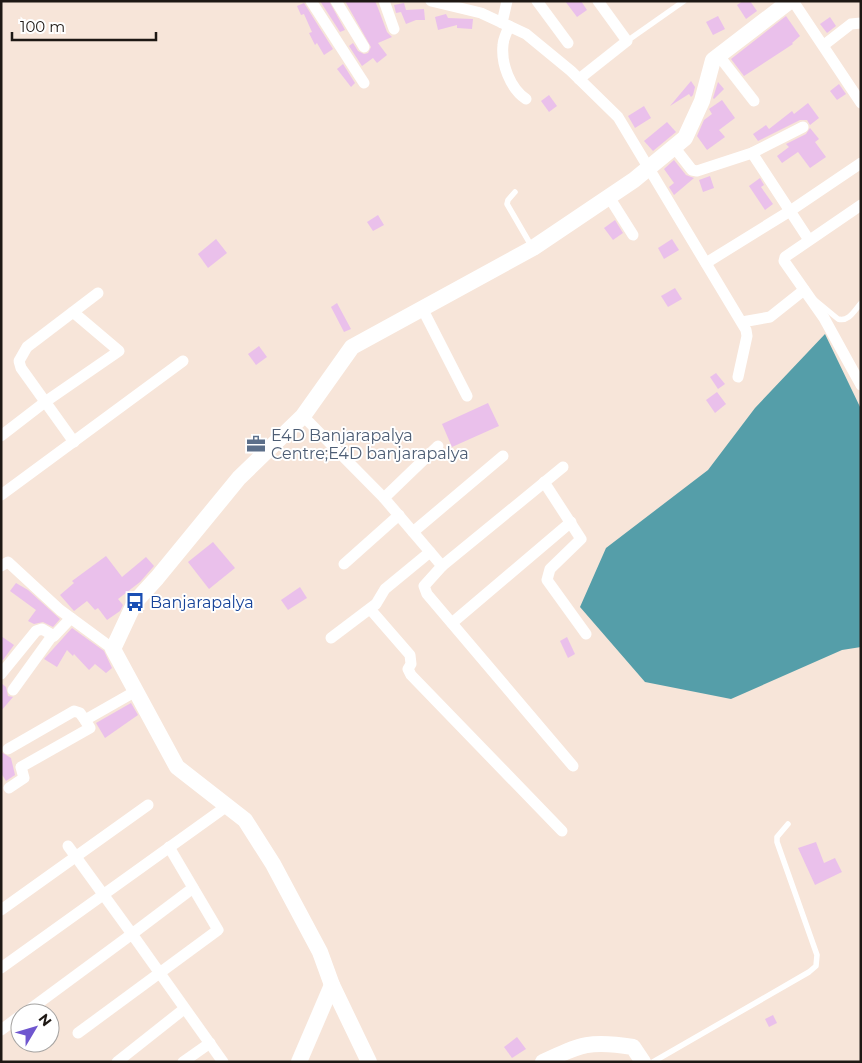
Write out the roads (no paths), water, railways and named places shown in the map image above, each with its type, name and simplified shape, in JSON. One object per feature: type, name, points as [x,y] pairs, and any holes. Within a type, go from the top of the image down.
[{"type":"street","points":[[311,1],[364,83]]},
{"type":"street","points":[[336,1],[364,47]]},
{"type":"street","points":[[384,1],[394,29]]},
{"type":"street","points":[[431,1],[477,7],[505,25],[526,34],[579,79],[618,117],[742,322],[747,336],[738,377]]},
{"type":"street","points":[[507,1],[503,57],[510,80],[519,94],[526,99]]},
{"type":"street","points":[[537,1],[568,43]]},
{"type":"street","points":[[579,79],[627,41],[598,1]]},
{"type":"street","points":[[113,649],[135,602],[239,478],[303,416],[352,347],[533,248],[609,197],[685,138],[702,101],[713,60],[792,1],[824,45],[861,103]]},
{"type":"street","points":[[824,45],[851,24],[861,23]]},
{"type":"street","points":[[718,56],[754,100]]},
{"type":"street","points":[[674,146],[695,171],[752,153],[803,128]]},
{"type":"street","points":[[752,153],[809,240]]},
{"type":"street","points":[[706,263],[790,211],[861,163]]},
{"type":"street","points":[[609,197],[633,234]]},
{"type":"street","points":[[861,205],[785,257],[784,261],[824,318],[861,385]]},
{"type":"street","points":[[74,442],[21,368],[19,361],[27,347],[98,293]]},
{"type":"street","points":[[742,322],[770,317],[807,294]]},
{"type":"street","points":[[422,308],[467,396]]},
{"type":"street","points":[[1,436],[45,402],[120,351],[73,312]]},
{"type":"street","points":[[1,495],[182,362]]},
{"type":"street","points":[[303,416],[384,498],[442,566]]},
{"type":"street","points":[[384,498],[438,446]]},
{"type":"street","points":[[413,532],[503,456]]},
{"type":"street","points":[[562,468],[442,566],[424,586],[427,594],[573,766]]},
{"type":"street","points":[[544,482],[581,539],[550,569],[547,580],[586,634]]},
{"type":"street","points":[[344,564],[399,515]]},
{"type":"street","points":[[452,623],[571,522]]},
{"type":"street","points":[[331,638],[378,602],[385,589],[430,552]]},
{"type":"street","points":[[3,561],[71,618],[113,649],[177,767],[245,820],[273,864],[320,952],[332,985],[369,1062]]},
{"type":"street","points":[[370,608],[410,655],[412,664],[408,669],[411,675],[562,831]]},
{"type":"street","points":[[13,690],[52,636],[56,635],[71,618]]},
{"type":"street","points":[[1,674],[36,631],[42,629],[52,636]]},
{"type":"street","points":[[85,720],[136,690]]},
{"type":"street","points":[[8,749],[74,712],[80,713],[90,728],[21,767],[24,778],[9,788]]},
{"type":"street","points":[[1,910],[148,804]]},
{"type":"street","points":[[1,968],[227,806]]},
{"type":"street","points":[[68,846],[223,1062]]},
{"type":"street","points":[[78,1033],[160,975],[218,930],[169,847]]},
{"type":"street","points":[[38,1003],[193,888]]},
{"type":"street","points":[[299,1062],[332,985]]},
{"type":"street","points":[[117,1062],[184,1009]]},
{"type":"street","points":[[183,1062],[210,1043]]},
{"type":"street","points":[[543,1062],[577,1046],[606,1043],[633,1047],[643,1062]]},
{"type":"lane","points":[[627,41],[684,1]]},
{"type":"lane","points":[[515,192],[507,204],[533,248]]},
{"type":"lane","points":[[807,294],[838,319],[842,320],[849,317],[861,303]]},
{"type":"lane","points":[[652,1062],[809,972],[816,966],[817,955],[776,842],[777,837],[788,824]]},
{"type":"water","points":[[825,334],[861,409],[861,647],[842,650],[731,699],[645,682],[580,607],[606,548],[708,470],[755,408]]},
{"type":"place","name":"E4D Banjarapalya Centre;E4D banjarapalya","points":[[256,444]]},
{"type":"place","name":"Banjarapalya","points":[[135,602]]}]
